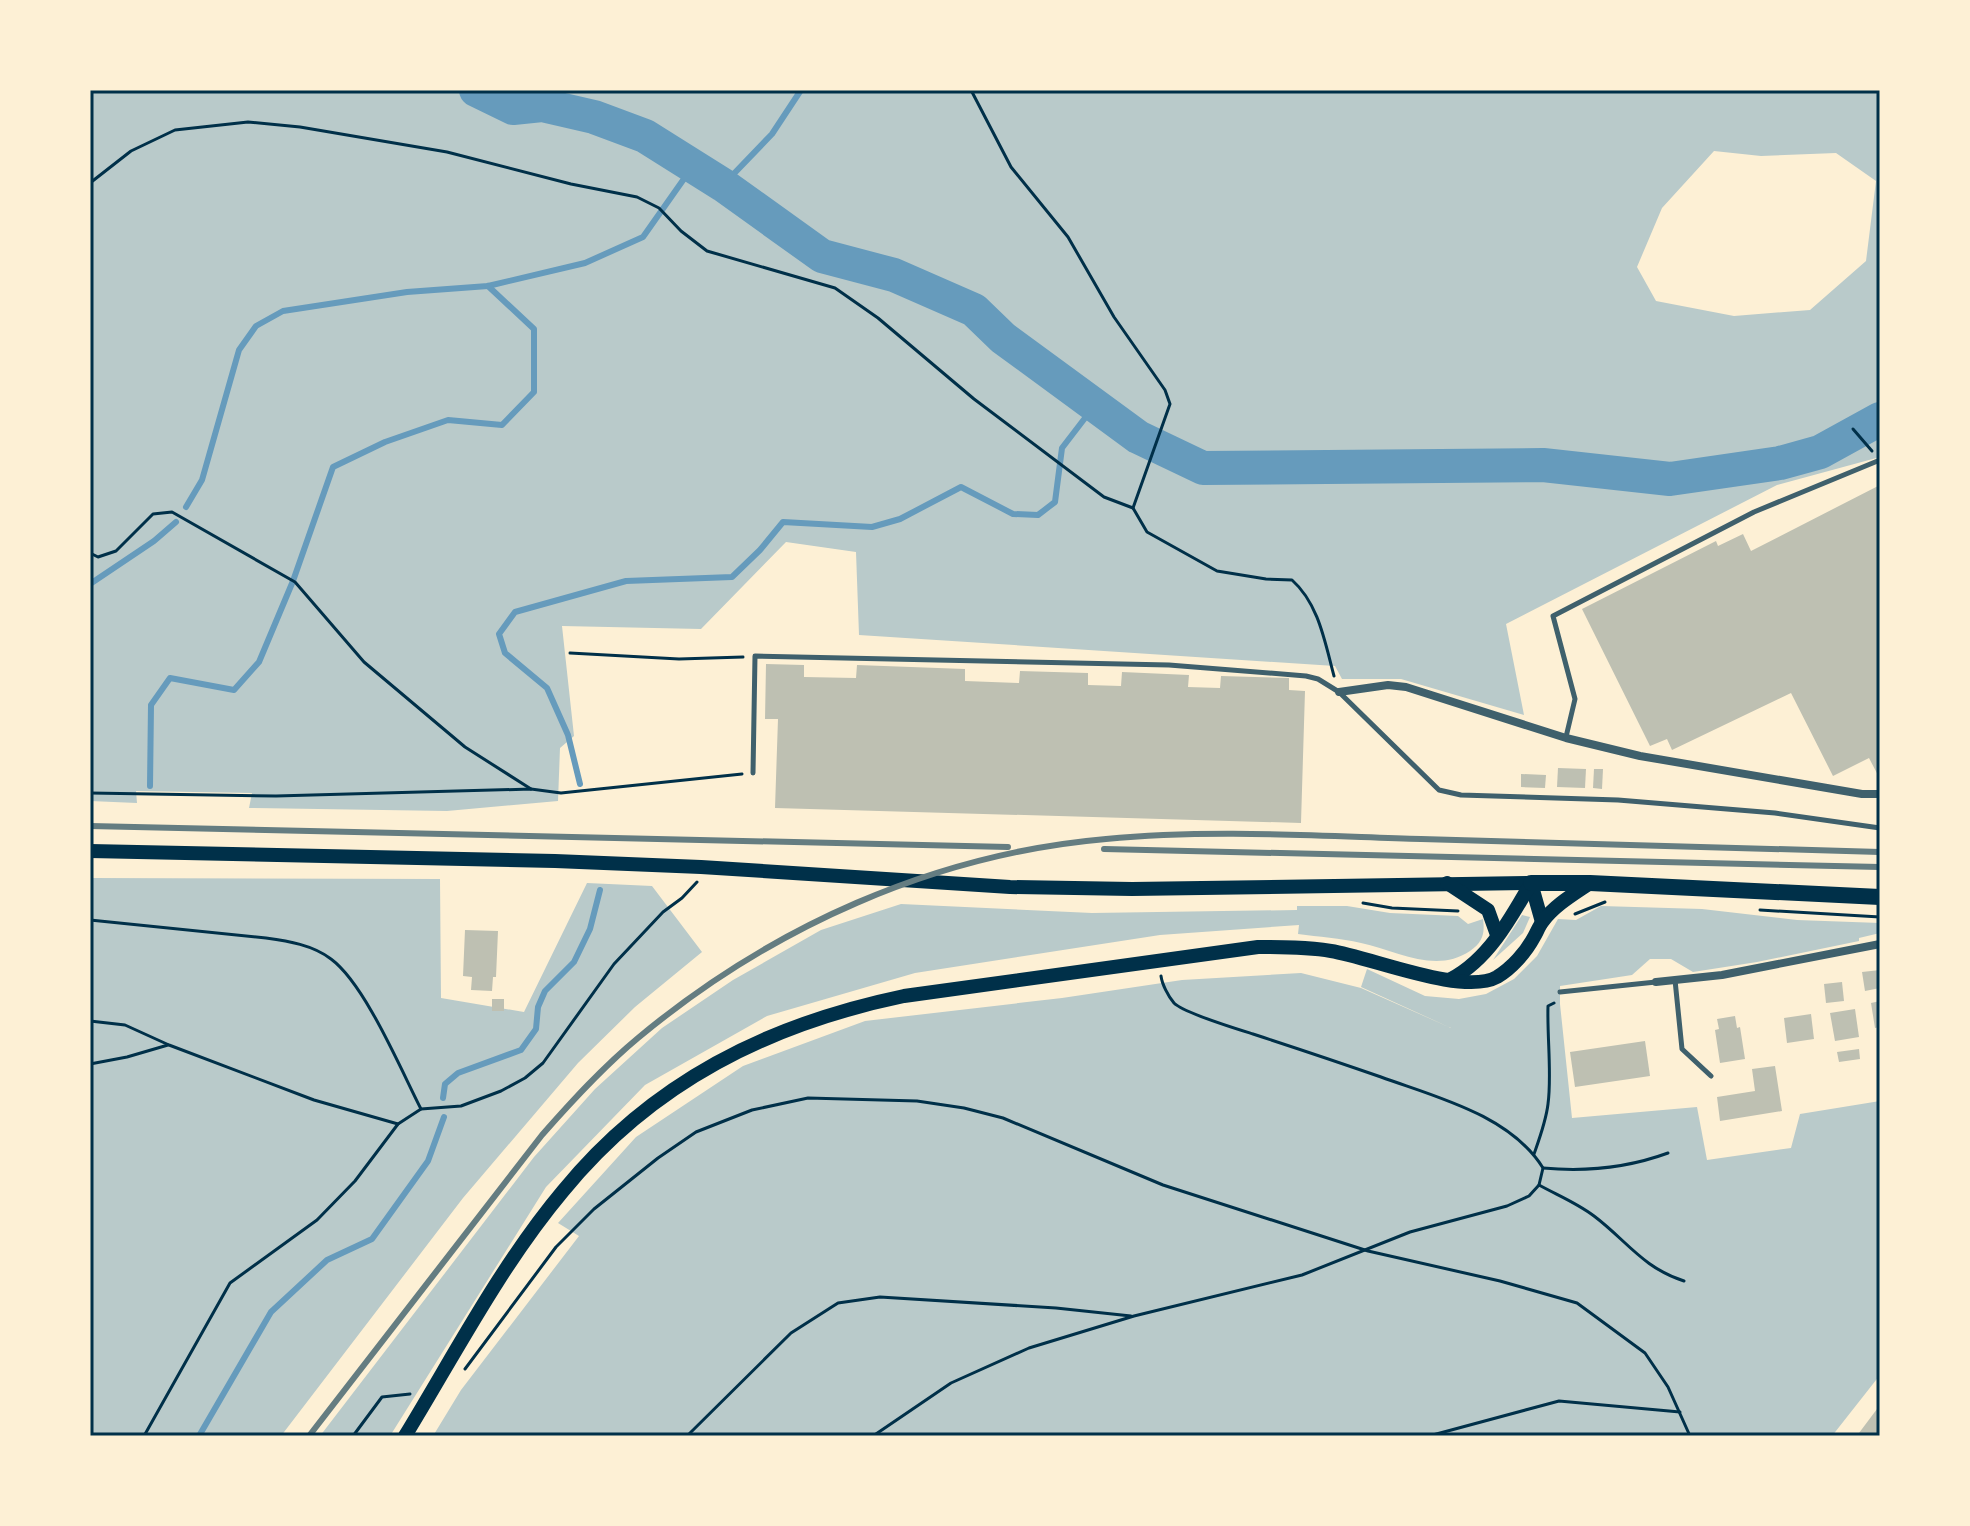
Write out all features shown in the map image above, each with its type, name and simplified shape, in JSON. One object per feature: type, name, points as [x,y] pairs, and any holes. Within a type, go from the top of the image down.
[{"type":"main road","points":[[90,851],[555,861],[701,867],[1023,888],[1590,883],[1880,897]]},
{"type":"main road","points":[[1447,883],[1488,910],[1497,935]]},
{"type":"main road","points":[[1531,883],[1542,922]]},
{"type":"main road","points":[[1451,979],[1467,971],[1478,960],[1531,883]]},
{"type":"main road","points":[[405,1436],[495,1287],[564,1189],[630,1122],[708,1067],[750,1044],[800,1023],[852,1007],[904,996],[1258,947],[1299,947],[1346,954],[1419,975],[1478,982],[1496,977],[1517,961],[1542,922],[1590,883]]},
{"type":"street","points":[[1339,692],[1388,685],[1406,687],[1566,738],[1640,756],[1862,794],[1880,794]]},
{"type":"street","points":[[1656,982],[1793,962],[1880,944]]},
{"type":"lane","points":[[1566,738],[1575,699],[1553,616],[1754,512],[1879,461]]},
{"type":"lane","points":[[753,773],[755,656],[1169,665],[1318,679],[1339,692],[1439,790],[1461,795],[1618,800],[1744,811],[1880,828]]},
{"type":"lane","points":[[1675,980],[1682,1049],[1711,1076]]},
{"type":"lane","points":[[1560,992],[1656,982]]},
{"type":"path","points":[[971,90],[1011,167],[1068,237],[1114,317],[1165,390],[1170,404],[1133,508]]},
{"type":"path","points":[[90,183],[131,151],[175,130],[248,122],[300,127],[447,152],[571,184],[637,197],[659,208],[681,231],[707,251],[835,288],[878,318],[974,399],[1104,497],[1133,508],[1147,532],[1217,571],[1292,580],[1304,590],[1315,612],[1339,692]]},
{"type":"path","points":[[1853,429],[1879,461]]},
{"type":"path","points":[[90,553],[98,557],[116,551],[153,514],[172,512],[293,581],[364,662],[465,747],[531,789]]},
{"type":"path","points":[[570,653],[679,659],[755,656]]},
{"type":"path","points":[[90,793],[276,796],[531,789],[561,793],[753,773]]},
{"type":"path","points":[[144,1436],[230,1283],[317,1220],[355,1181],[398,1124],[421,1109],[461,1106],[501,1091],[525,1078],[543,1063],[614,964],[663,912],[698,881]]},
{"type":"path","points":[[90,920],[293,942],[332,959],[357,986],[421,1109]]},
{"type":"path","points":[[873,1436],[951,1383],[1029,1348],[1134,1316],[1302,1275],[1410,1232],[1507,1206],[1529,1196],[1539,1185],[1543,1168],[1534,1154],[1494,1124],[1442,1099],[1229,1027],[1175,1004],[1162,982],[1159,960]]},
{"type":"path","points":[[1534,1154],[1549,1100],[1548,1006],[1558,1001],[1560,992]]},
{"type":"path","points":[[90,1021],[125,1025],[314,1100],[398,1124]]},
{"type":"path","points":[[90,1064],[169,1045]]},
{"type":"path","points":[[462,1373],[556,1247],[594,1209],[696,1132],[752,1110],[808,1098],[917,1101],[964,1108],[1046,1134],[1106,1162],[1192,1195],[1368,1251],[1500,1281],[1577,1303],[1645,1353],[1668,1387],[1690,1436]]},
{"type":"path","points":[[1543,1168],[1571,1171],[1605,1168],[1644,1162],[1668,1153]]},
{"type":"path","points":[[1539,1185],[1593,1215],[1648,1265],[1684,1281]]},
{"type":"path","points":[[687,1436],[791,1333],[838,1303],[880,1297],[1134,1316]]},
{"type":"path","points":[[353,1436],[382,1397],[432,1392]]},
{"type":"path","points":[[1429,1436],[1559,1401],[1680,1412]]},
{"type":"shaded area","points":[[90,90],[1880,90],[1880,457],[1777,485],[1506,624],[1524,715],[1401,679],[1342,679],[1335,666],[859,635],[856,552],[786,542],[701,629],[562,626],[574,736],[560,748],[558,801],[447,811],[249,808],[252,793],[136,791],[137,803],[90,801]],"holes":[[[1714,151],[1761,156],[1836,153],[1876,181],[1866,261],[1810,310],[1734,316],[1656,301],[1637,267],[1662,208]]]},
{"type":"shaded area","points":[[90,878],[440,879],[441,998],[524,1012],[587,883],[652,886],[702,952],[635,1007],[578,1063],[463,1198],[281,1436],[90,1436]]},
{"type":"shaded area","points":[[901,904],[1092,913],[1297,910],[1297,906],[1347,906],[1390,913],[1458,916],[1468,924],[1483,919],[1484,929],[1474,948],[1457,958],[1444,961],[1416,959],[1353,941],[1298,934],[1299,925],[1160,935],[915,973],[767,1016],[645,1085],[546,1187],[390,1436],[320,1436],[534,1157],[595,1089],[662,1028],[733,980],[821,930]]},
{"type":"shaded area","points":[[1601,906],[1702,909],[1797,920],[1880,923],[1880,933],[1859,938],[1859,941],[1757,962],[1693,972],[1671,959],[1650,959],[1632,975],[1560,986],[1572,1118],[1697,1107],[1707,1160],[1791,1148],[1800,1114],[1880,1101],[1880,1375],[1832,1436],[433,1436],[461,1390],[579,1236],[558,1223],[636,1137],[743,1066],[865,1021],[1062,998],[1182,980],[1301,973],[1361,988],[1451,1028],[1361,987],[1367,969],[1425,996],[1459,999],[1486,994],[1514,979],[1537,956],[1558,919],[1576,920]]},
{"type":"shaded area","points":[[1522,915],[1530,917],[1523,933],[1493,960]]},
{"type":"building","points":[[1880,485],[1880,779],[1869,758],[1833,776],[1791,693],[1672,750],[1667,739],[1650,746],[1582,609],[1716,541],[1718,546],[1743,534],[1751,551]]},
{"type":"building","points":[[766,664],[804,665],[804,677],[856,678],[857,665],[965,669],[965,681],[1019,683],[1020,671],[1088,673],[1088,685],[1121,686],[1122,672],[1189,675],[1188,687],[1220,688],[1221,676],[1289,678],[1289,690],[1305,691],[1301,823],[775,808],[778,719],[765,719]]},
{"type":"building","points":[[1558,768],[1586,769],[1585,788],[1557,787]]},
{"type":"building","points":[[1594,769],[1603,769],[1602,789],[1593,788]]},
{"type":"building","points":[[1521,774],[1546,775],[1545,788],[1521,787]]},
{"type":"building","points":[[465,930],[498,931],[496,977],[493,977],[492,991],[471,990],[472,977],[463,976]]},
{"type":"building","points":[[1880,970],[1880,988],[1865,991],[1862,972]]},
{"type":"building","points":[[1842,982],[1844,1001],[1826,1003],[1824,984]]},
{"type":"building","points":[[492,999],[504,999],[504,1011],[492,1011]]},
{"type":"building","points":[[1880,1001],[1880,1027],[1875,1028],[1871,1003]]},
{"type":"building","points":[[1855,1009],[1859,1037],[1835,1041],[1830,1013]]},
{"type":"building","points":[[1811,1014],[1814,1039],[1787,1043],[1784,1018]]},
{"type":"building","points":[[1735,1016],[1745,1059],[1720,1063],[1715,1030],[1719,1029],[1717,1019]]},
{"type":"building","points":[[1645,1041],[1650,1076],[1575,1087],[1570,1052]]},
{"type":"building","points":[[1859,1049],[1860,1059],[1839,1062],[1837,1052]]},
{"type":"building","points":[[1775,1066],[1782,1111],[1720,1121],[1717,1097],[1755,1091],[1752,1069]]},
{"type":"building","points":[[1880,1405],[1880,1436],[1863,1436],[1859,1433]]},
{"type":"waterway","points":[[476,90],[513,108],[542,105],[594,117],[645,136],[723,185],[822,256],[894,275],[974,310],[1003,338],[1138,437],[1203,468],[1543,465],[1670,479],[1780,463],[1820,452],[1880,419]]},
{"type":"waterway","points":[[723,185],[772,134],[801,90]]},
{"type":"waterway","points":[[186,507],[202,480],[239,350],[256,326],[283,311],[407,292],[488,286],[585,263],[643,237],[693,166]]},
{"type":"waterway","points":[[150,786],[151,705],[170,678],[234,690],[259,662],[293,581],[333,467],[385,442],[448,420],[502,425],[534,392],[534,329],[488,286]]},
{"type":"waterway","points":[[580,784],[568,735],[547,688],[505,653],[499,634],[515,612],[626,581],[732,577],[783,522],[872,527],[900,519],[961,487],[1013,514],[1038,515],[1055,502],[1062,448],[1095,405]]},
{"type":"waterway","points":[[90,584],[154,541],[176,522]]},
{"type":"waterway","points":[[443,1098],[445,1084],[458,1073],[521,1050],[536,1029],[538,1007],[545,991],[574,962],[590,929],[600,890]]},
{"type":"waterway","points":[[199,1436],[271,1312],[327,1260],[372,1239],[428,1161],[444,1117]]},
{"type":"railway","points":[[90,826],[1008,847]]},
{"type":"railway","points":[[309,1436],[542,1135],[612,1061],[689,998],[742,963],[798,931],[857,903],[917,880],[978,861],[1042,847],[1184,834],[1880,852]]},
{"type":"railway","points":[[1104,849],[1880,867]]}]
